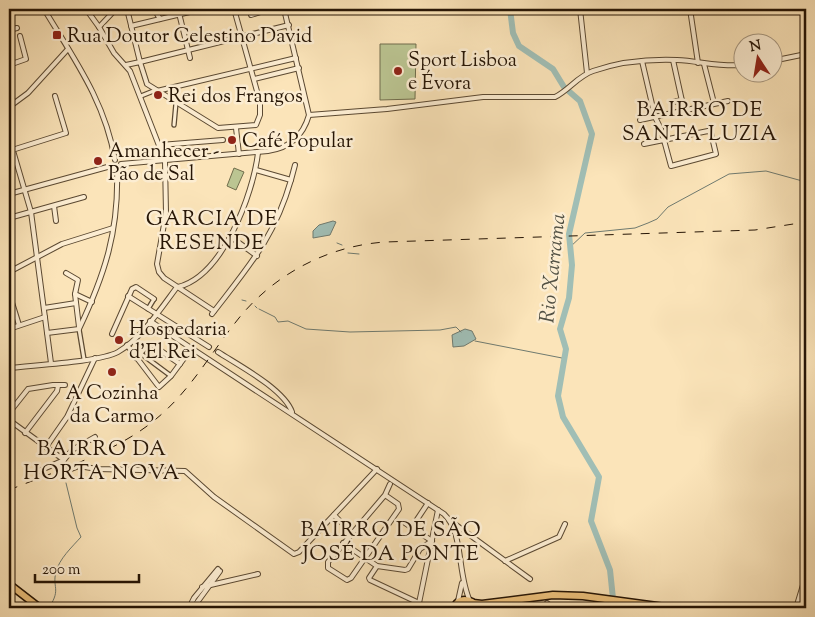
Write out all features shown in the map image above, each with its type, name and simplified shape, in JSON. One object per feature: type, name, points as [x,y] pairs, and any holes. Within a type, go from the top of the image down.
[{"type":"main road","points":[[9,584],[40,608]]},
{"type":"main road","points":[[456,605],[464,600],[473,604],[553,594],[672,608]]},
{"type":"main road","points":[[482,608],[508,600]]},
{"type":"street","points":[[44,9],[99,102],[115,160],[121,164],[278,150],[295,140],[306,125],[309,115],[284,9]]},
{"type":"street","points":[[86,9],[100,27],[114,53],[126,65],[136,84],[165,161],[166,207],[157,268],[161,275],[213,312],[257,256],[283,208],[295,164]]},
{"type":"street","points":[[100,27],[116,9]]},
{"type":"street","points":[[127,9],[146,82],[157,91],[218,128],[236,128],[252,126],[260,119],[260,107],[252,69],[234,9]]},
{"type":"street","points":[[154,9],[160,19]]},
{"type":"street","points":[[178,9],[190,58]]},
{"type":"street","points":[[131,26],[202,9]]},
{"type":"street","points":[[251,15],[270,9]]},
{"type":"street","points":[[580,9],[587,73]]},
{"type":"street","points":[[690,9],[698,63]]},
{"type":"street","points":[[126,65],[289,24]]},
{"type":"street","points":[[9,30],[17,28]]},
{"type":"street","points":[[9,64],[26,59],[20,36]]},
{"type":"street","points":[[9,107],[28,92],[68,49]]},
{"type":"street","points":[[782,59],[806,54]]},
{"type":"street","points":[[141,96],[296,58]]},
{"type":"street","points":[[309,115],[387,109],[483,98],[555,97],[587,73],[642,61],[672,60],[732,65]]},
{"type":"street","points":[[672,60],[684,110]]},
{"type":"street","points":[[642,61],[655,117],[664,140],[671,166],[714,156],[716,152],[711,132],[708,131],[664,140],[644,144]]},
{"type":"street","points":[[704,64],[714,103]]},
{"type":"street","points":[[254,79],[299,68]]},
{"type":"street","points":[[11,150],[66,133],[55,96]]},
{"type":"street","points":[[673,102],[682,100]]},
{"type":"street","points":[[640,120],[728,101]]},
{"type":"street","points":[[174,125],[176,103]]},
{"type":"street","points":[[236,128],[240,154]]},
{"type":"street","points":[[9,137],[11,150],[31,212],[51,363]]},
{"type":"street","points":[[160,145],[223,140]]},
{"type":"street","points":[[9,368],[112,355],[127,345],[157,314],[178,287],[196,279],[230,237],[243,212],[256,170],[258,152]]},
{"type":"street","points":[[9,194],[111,166],[115,160]]},
{"type":"street","points":[[79,329],[103,276],[113,228],[117,170],[121,164]]},
{"type":"street","points":[[111,166],[117,170]]},
{"type":"street","points":[[256,170],[291,180]]},
{"type":"street","points":[[9,236],[11,234],[9,220],[84,197]]},
{"type":"street","points":[[54,206],[56,221]]},
{"type":"street","points":[[9,272],[62,244],[113,228]]},
{"type":"street","points":[[230,237],[257,256]]},
{"type":"street","points":[[66,273],[78,280],[75,294],[84,359]]},
{"type":"street","points":[[112,334],[132,288],[136,287],[154,298],[148,308]]},
{"type":"street","points":[[9,293],[19,325]]},
{"type":"street","points":[[75,294],[92,302]]},
{"type":"street","points":[[128,296],[209,347]]},
{"type":"street","points":[[44,308],[76,303]]},
{"type":"street","points":[[9,328],[45,317]]},
{"type":"street","points":[[150,321],[398,482],[530,579]]},
{"type":"street","points":[[47,333],[79,329]]},
{"type":"street","points":[[136,358],[151,344],[180,364]]},
{"type":"street","points":[[127,345],[157,386],[160,386],[171,376],[188,353]]},
{"type":"street","points":[[218,352],[272,389],[288,404],[292,412]]},
{"type":"street","points":[[140,353],[171,376]]},
{"type":"street","points":[[46,447],[67,417],[95,358]]},
{"type":"street","points":[[9,413],[28,389],[65,385]]},
{"type":"street","points":[[25,433],[57,391],[58,386]]},
{"type":"street","points":[[9,420],[64,460]]},
{"type":"street","points":[[39,471],[64,460],[72,450],[95,437]]},
{"type":"street","points":[[66,471],[81,466],[98,469],[185,471],[214,497],[291,554],[299,552],[377,469]]},
{"type":"street","points":[[385,495],[398,504],[399,509],[351,578],[344,579],[328,568],[328,562],[385,495],[390,484],[388,476]]},
{"type":"street","points":[[390,484],[398,482]]},
{"type":"street","points":[[416,521],[428,503]]},
{"type":"street","points":[[418,608],[438,510]]},
{"type":"street","points":[[334,515],[352,533]]},
{"type":"street","points":[[451,521],[456,534],[462,581],[473,604]]},
{"type":"street","points":[[405,523],[432,541]]},
{"type":"street","points":[[505,561],[559,538],[565,524]]},
{"type":"street","points":[[344,543],[377,566],[406,570],[420,550],[432,541]]},
{"type":"street","points":[[377,566],[370,580],[419,603]]},
{"type":"street","points":[[189,608],[202,587],[219,570],[193,608]]},
{"type":"street","points":[[202,587],[258,574]]},
{"type":"street","points":[[456,605],[462,581]]},
{"type":"street","points":[[796,608],[803,585],[806,585],[806,608]]},
{"type":"street","points":[[547,603],[553,608]]},
{"type":"green space","name":"Sport Lisboa e Évora","points":[[380,44],[416,44],[415,99],[380,100]]},
{"type":"green space","points":[[234,168],[244,172],[236,190],[227,186]]},
{"type":"water","points":[[333,221],[336,222],[330,235],[313,238],[313,231],[319,225]]},
{"type":"water","points":[[465,329],[472,331],[476,339],[464,346],[453,347],[452,335]]},
{"type":"waterway","name":"Rio Xarrama","points":[[510,9],[513,33],[519,46],[553,69],[564,87],[580,101],[592,134],[569,234],[572,265],[569,298],[560,329],[566,349],[558,396],[563,417],[599,477],[591,521],[610,570],[614,608]]},
{"type":"waterway","points":[[569,248],[585,233],[635,228],[657,219],[668,207],[729,174],[766,171],[806,182]]},
{"type":"waterway","points":[[337,243],[342,245]]},
{"type":"waterway","points":[[348,253],[359,254]]},
{"type":"waterway","points":[[242,300],[246,301]]},
{"type":"waterway","points":[[259,309],[275,317],[278,322],[288,321],[306,329],[350,332],[440,330],[456,327],[461,332]]},
{"type":"waterway","points":[[475,341],[562,358],[564,361]]},
{"type":"waterway","points":[[50,606],[56,592],[55,577],[60,562],[81,537],[66,483]]},
{"type":"railway","points":[[9,490],[105,451],[140,431],[179,397],[249,306],[283,278],[301,266],[321,257],[363,245],[385,242],[755,230],[806,222]]},
{"type":"place","name":"Rua Doutor Celestino David","points":[[57,35]]},
{"type":"place","name":"Sport Lisboa e Évora","points":[[398,71]]},
{"type":"place","name":"Rei dos Frangos","points":[[158,95]]},
{"type":"place","name":"Café Popular","points":[[232,140]]},
{"type":"place","name":"Amanhecer - Pão de Sal","points":[[98,161]]},
{"type":"place","name":"Hospedaria d'El Rei","points":[[119,340]]},
{"type":"place","name":"A Cozinha da Carmo","points":[[112,372]]},
{"type":"district","name":"BAIRRO DE SANTA LUZIA","points":[[700,121]]},
{"type":"district","name":"GARCIA DE RESENDE","points":[[212,230]]},
{"type":"district","name":"BAIRRO DA HORTA NOVA","points":[[102,460]]},
{"type":"district","name":"BAIRRO DE SÃO JOSÉ DA PONTE","points":[[391,541]]}]
